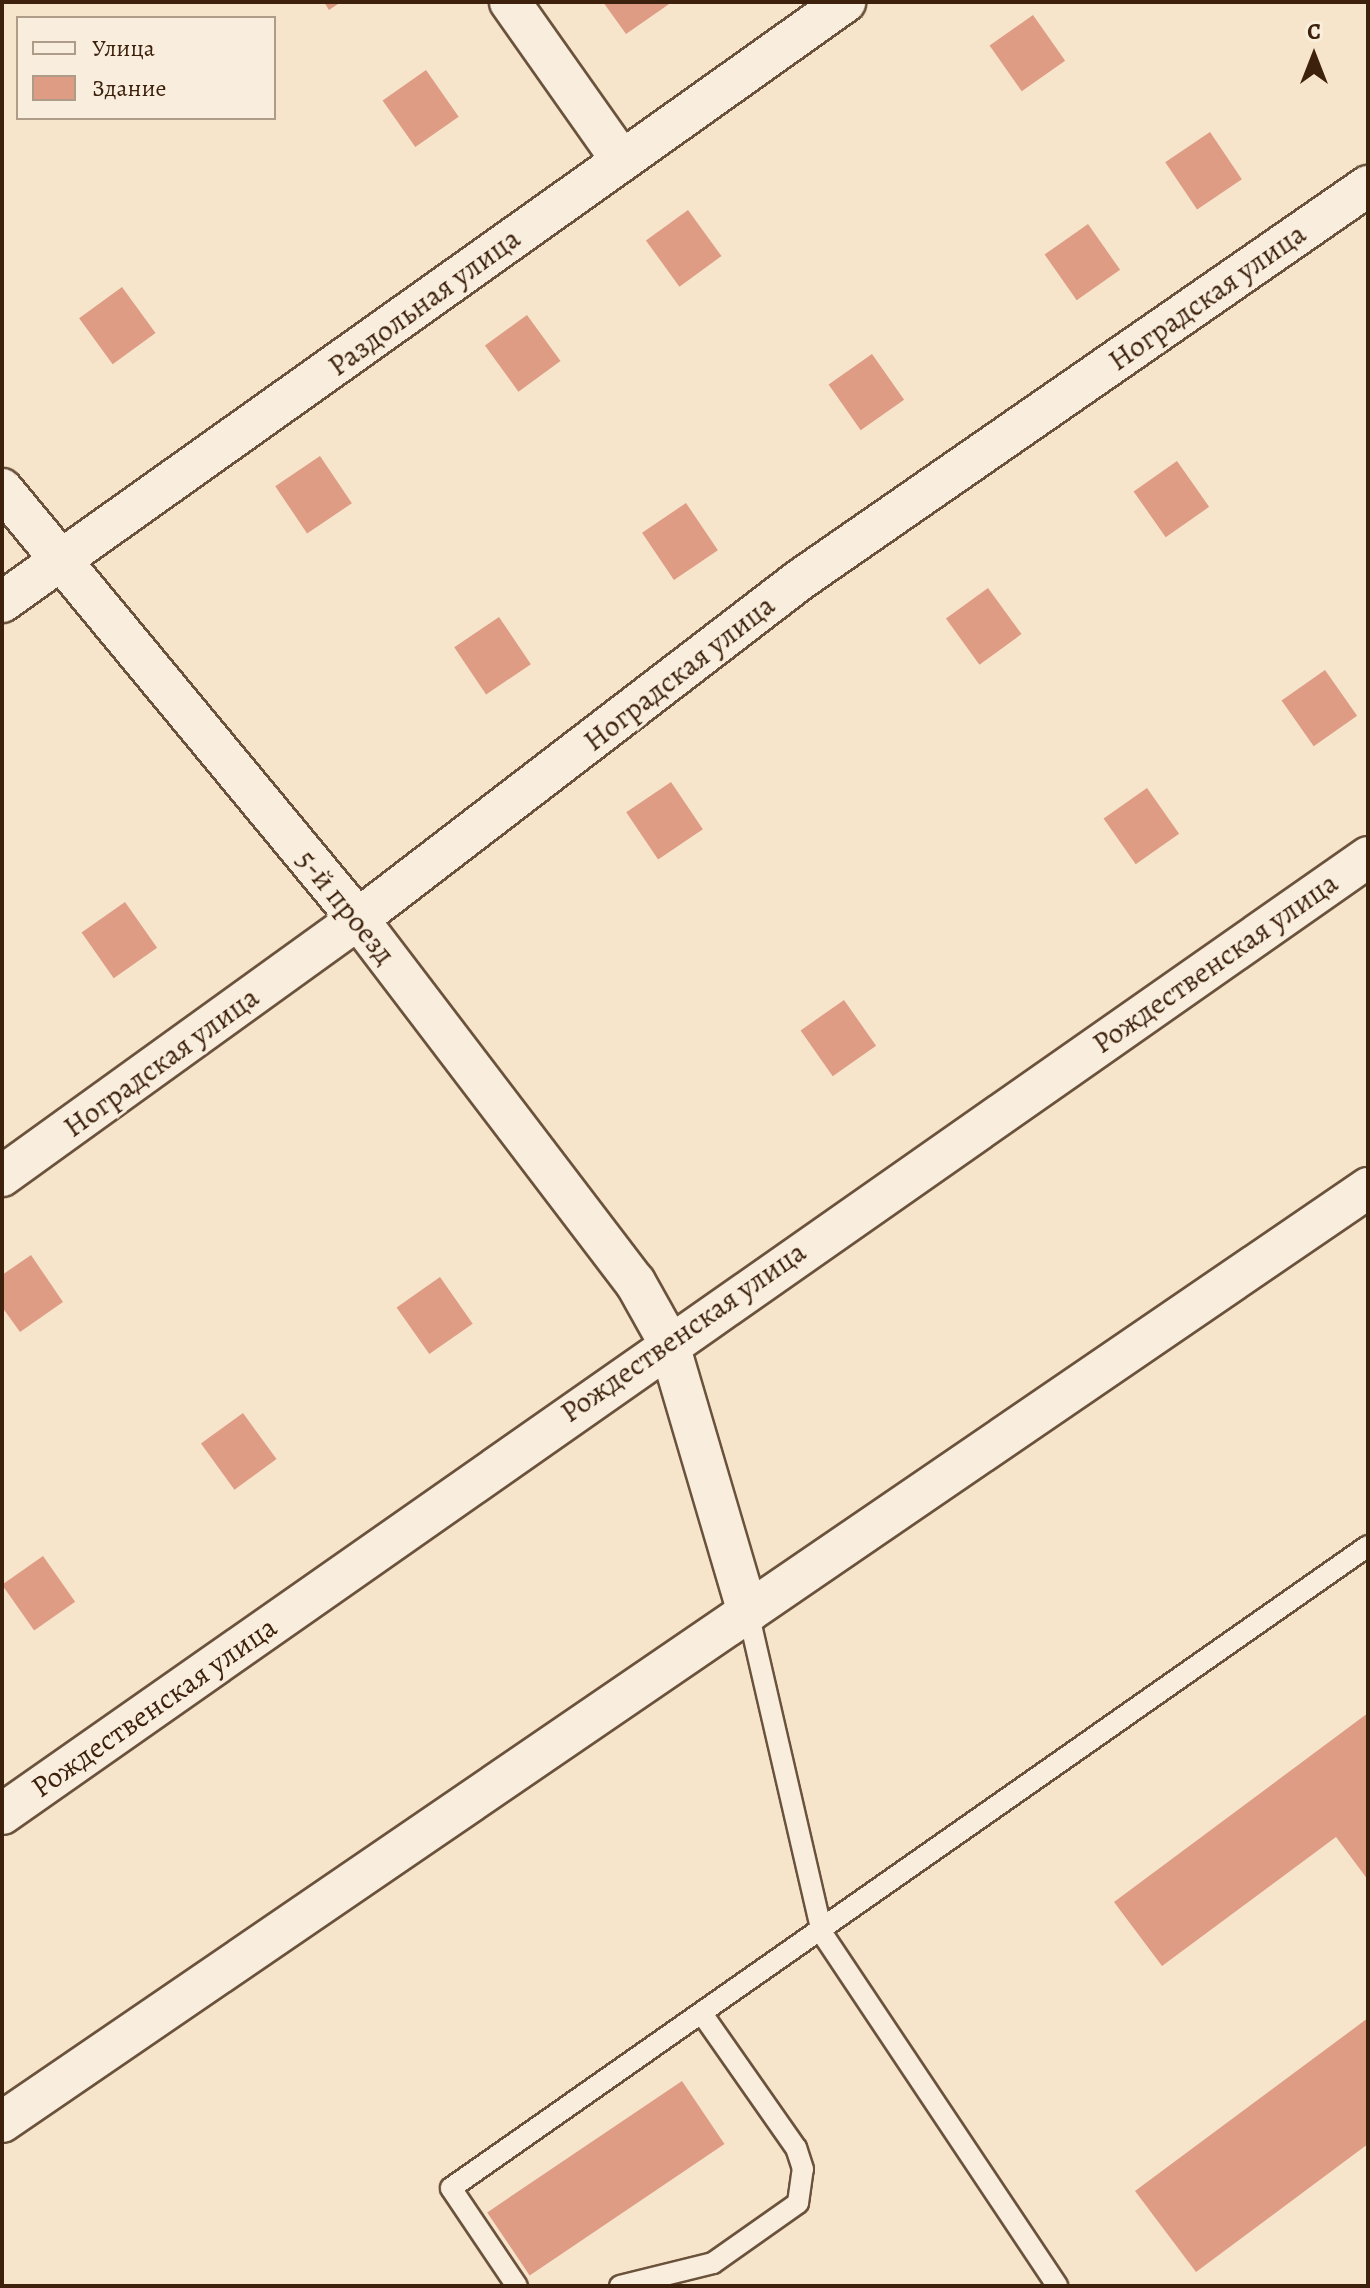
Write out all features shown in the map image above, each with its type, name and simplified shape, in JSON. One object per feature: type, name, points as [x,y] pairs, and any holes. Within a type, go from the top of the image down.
[{"type":"street","points":[[510,2],[622,161]]},
{"type":"street","name":"Раздольная улица","points":[[2,602],[845,2]]},
{"type":"street","name":"Ноградская улица","points":[[2,1176],[358,919],[801,579],[1368,186]]},
{"type":"street","name":"5-й проезд","points":[[2,489],[59,562],[358,919],[635,1282],[668,1341],[748,1612]]},
{"type":"street","name":"Рождественская улица","points":[[2,1814],[668,1341],[1368,857]]},
{"type":"street","points":[[2,2122],[1368,1188]]},
{"type":"lane","points":[[517,2286],[451,2188],[822,1933],[1368,1546]]},
{"type":"lane","points":[[748,1612],[822,1933],[1057,2286]]},
{"type":"lane","points":[[620,2286],[713,2263],[798,2203],[803,2169],[796,2148],[703,2015]]},
{"type":"building","points":[[324,2],[341,2],[329,10]]},
{"type":"building","points":[[603,2],[672,2],[626,34]]},
{"type":"building","points":[[1033,15],[1065,61],[1022,91],[990,45]]},
{"type":"building","points":[[426,70],[459,117],[415,147],[383,100]]},
{"type":"building","points":[[1210,132],[1242,179],[1197,209],[1165,162]]},
{"type":"building","points":[[688,210],[722,256],[679,287],[646,241]]},
{"type":"building","points":[[1088,224],[1120,270],[1077,300],[1045,254]]},
{"type":"building","points":[[122,287],[156,333],[113,364],[79,318]]},
{"type":"building","points":[[527,315],[561,361],[518,392],[485,346]]},
{"type":"building","points":[[872,354],[904,400],[861,430],[829,384]]},
{"type":"building","points":[[320,456],[352,503],[307,533],[275,486]]},
{"type":"building","points":[[1177,461],[1209,507],[1166,537],[1134,491]]},
{"type":"building","points":[[686,503],[718,550],[674,580],[642,533]]},
{"type":"building","points":[[988,588],[1022,634],[979,665],[946,619]]},
{"type":"building","points":[[499,617],[531,664],[486,694],[454,647]]},
{"type":"building","points":[[1325,670],[1357,716],[1314,746],[1282,700]]},
{"type":"building","points":[[671,782],[703,829],[658,859],[626,812]]},
{"type":"building","points":[[1147,788],[1179,834],[1136,864],[1104,818]]},
{"type":"building","points":[[125,902],[157,948],[114,978],[82,932]]},
{"type":"building","points":[[844,1000],[876,1046],[833,1076],[801,1030]]},
{"type":"building","points":[[31,1255],[63,1302],[20,1332],[2,1307],[2,1275]]},
{"type":"building","points":[[440,1277],[473,1324],[429,1354],[397,1307]]},
{"type":"building","points":[[243,1413],[277,1459],[234,1490],[201,1444]]},
{"type":"building","points":[[43,1556],[75,1602],[34,1631],[2,1585]]},
{"type":"building","points":[[1368,1713],[1368,1880],[1336,1837],[1162,1966],[1114,1902]]},
{"type":"building","points":[[1368,2018],[1368,2144],[1196,2272],[1135,2191]]},
{"type":"building","points":[[682,2081],[724,2144],[530,2275],[487,2212]]}]
